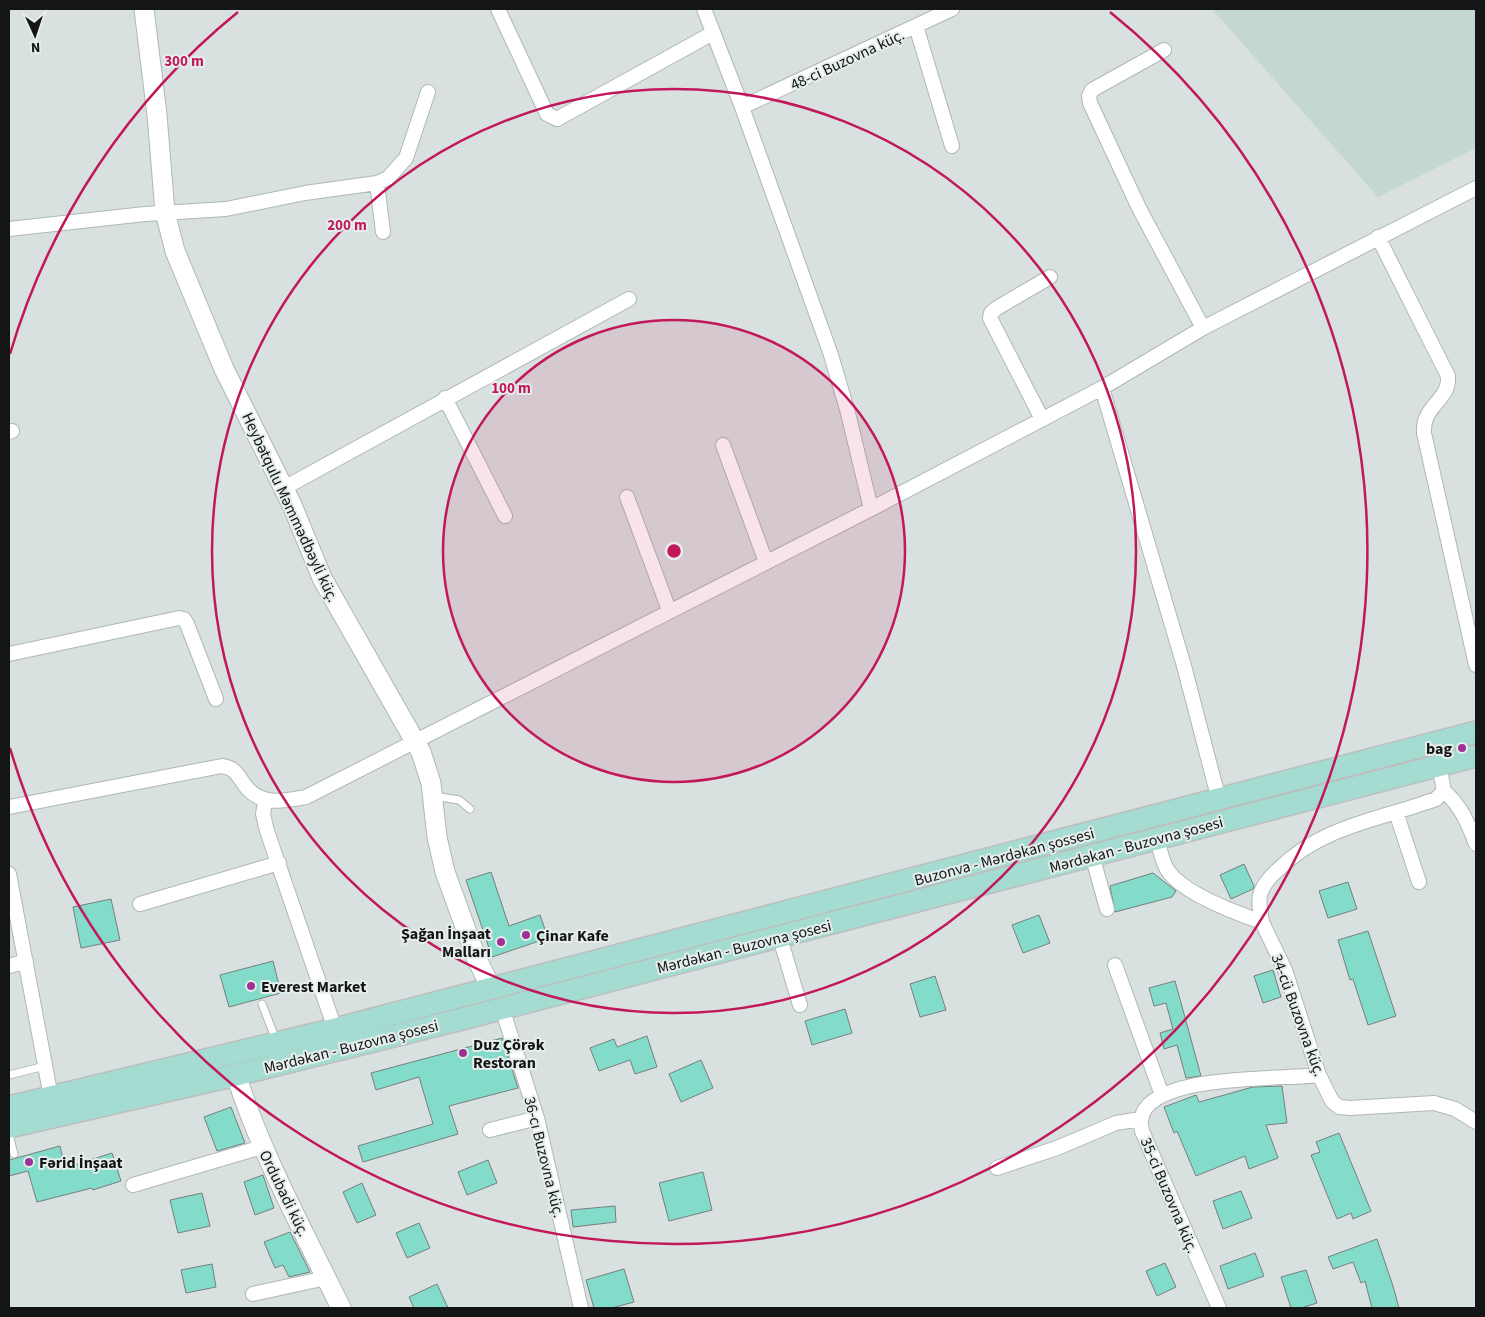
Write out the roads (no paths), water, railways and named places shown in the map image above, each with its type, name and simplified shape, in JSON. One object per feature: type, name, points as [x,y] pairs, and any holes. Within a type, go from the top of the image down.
[{"type":"main road","name":"Buzonva - Mərdəkan şossesi","points":[[491,988],[1476,732]]},
{"type":"main road","name":"Mərdəkan - Buzovna şosesi","points":[[9,1127],[236,1075],[780,938],[1476,756]]},
{"type":"main road","name":"Mərdəkan - Buzovna şosesi","points":[[9,1106],[335,1029],[491,988]]},
{"type":"main road","points":[[491,988],[502,1008]]},
{"type":"street","name":"Heybətqulu Məmmədbəyli küç.","points":[[144,9],[154,91],[165,212],[175,251],[224,368],[284,488],[322,578],[415,740],[428,773],[434,796],[437,837],[445,872],[476,957],[491,988]]},
{"type":"street","points":[[498,9],[547,114],[557,119],[713,33]]},
{"type":"street","points":[[704,9],[742,108],[837,374],[871,509]]},
{"type":"street","name":"48-ci Buzovna küç.","points":[[742,108],[952,9]]},
{"type":"street","points":[[916,26],[952,146]]},
{"type":"street","points":[[1164,50],[1092,90],[1089,96],[1090,103],[1139,208],[1203,328]]},
{"type":"street","points":[[9,229],[165,212],[226,209],[305,193],[376,183],[388,178],[406,158],[428,92]]},
{"type":"street","points":[[376,183],[383,232]]},
{"type":"street","points":[[9,807],[222,766],[230,767],[238,773],[247,788],[265,801],[284,801],[306,797],[669,610],[871,509],[1102,388],[1203,328],[1476,188]]},
{"type":"street","points":[[1378,237],[1448,376],[1449,384],[1445,393],[1426,414],[1423,424],[1476,665]]},
{"type":"street","points":[[1042,419],[990,318],[991,313],[997,308],[1050,277]]},
{"type":"street","points":[[284,488],[445,398],[629,299]]},
{"type":"street","points":[[1102,388],[1184,666],[1219,800]]},
{"type":"street","points":[[445,398],[505,516]]},
{"type":"street","points":[[723,446],[766,562]]},
{"type":"street","points":[[627,497],[669,610]]},
{"type":"street","points":[[9,654],[179,618],[187,624],[216,699]]},
{"type":"street","points":[[1439,765],[1444,791],[1464,814],[1476,844]]},
{"type":"street","name":"34-cü Buzovna küç.","points":[[1444,791],[1436,799],[1325,836],[1290,858],[1264,885],[1260,892],[1259,901],[1262,922],[1285,970],[1320,1075],[1332,1101],[1339,1107],[1350,1108],[1434,1103],[1456,1109],[1476,1122]]},
{"type":"street","points":[[265,801],[263,814],[335,1029]]},
{"type":"street","points":[[1396,812],[1419,882]]},
{"type":"street","points":[[1157,839],[1164,865],[1177,880],[1223,908],[1262,922]]},
{"type":"street","points":[[1092,855],[1107,909]]},
{"type":"street","points":[[140,904],[279,863]]},
{"type":"street","points":[[9,874],[51,1097]]},
{"type":"street","points":[[780,938],[800,1005]]},
{"type":"street","points":[[9,966],[26,961]]},
{"type":"street","points":[[1115,965],[1162,1095]]},
{"type":"street","name":"36-cı Buzovna küç.","points":[[502,1008],[537,1118],[580,1308]]},
{"type":"street","name":"Ordubadi küç.","points":[[236,1075],[262,1147],[341,1308]]},
{"type":"street","name":"35-ci Buzovna küç.","points":[[1219,1308],[1142,1131],[1140,1119],[1146,1108],[1162,1095],[1184,1088],[1231,1079],[1301,1078],[1320,1075]]},
{"type":"street","points":[[490,1130],[537,1118]]},
{"type":"street","points":[[997,1168],[1057,1148],[1116,1123],[1140,1119]]},
{"type":"street","points":[[133,1185],[262,1147]]},
{"type":"street","points":[[252,1294],[326,1278]]},
{"type":"lane","points":[[434,796],[459,800],[470,808]]},
{"type":"lane","points":[[262,1004],[277,1043]]},
{"type":"lane","points":[[9,1075],[45,1066]]},
{"type":"lane","points":[[9,1136],[14,1154]]},
{"type":"place","name":"bag","points":[[1462,748]]},
{"type":"place","name":"Çinar Kafe","points":[[526,935]]},
{"type":"place","name":"Şağan İnşaat Malları","points":[[501,942]]},
{"type":"place","name":"Everest Market","points":[[251,986]]},
{"type":"place","name":"Duz Çörək Restoran","points":[[463,1053]]},
{"type":"place","name":"Fərid İnşaat","points":[[29,1162]]}]
